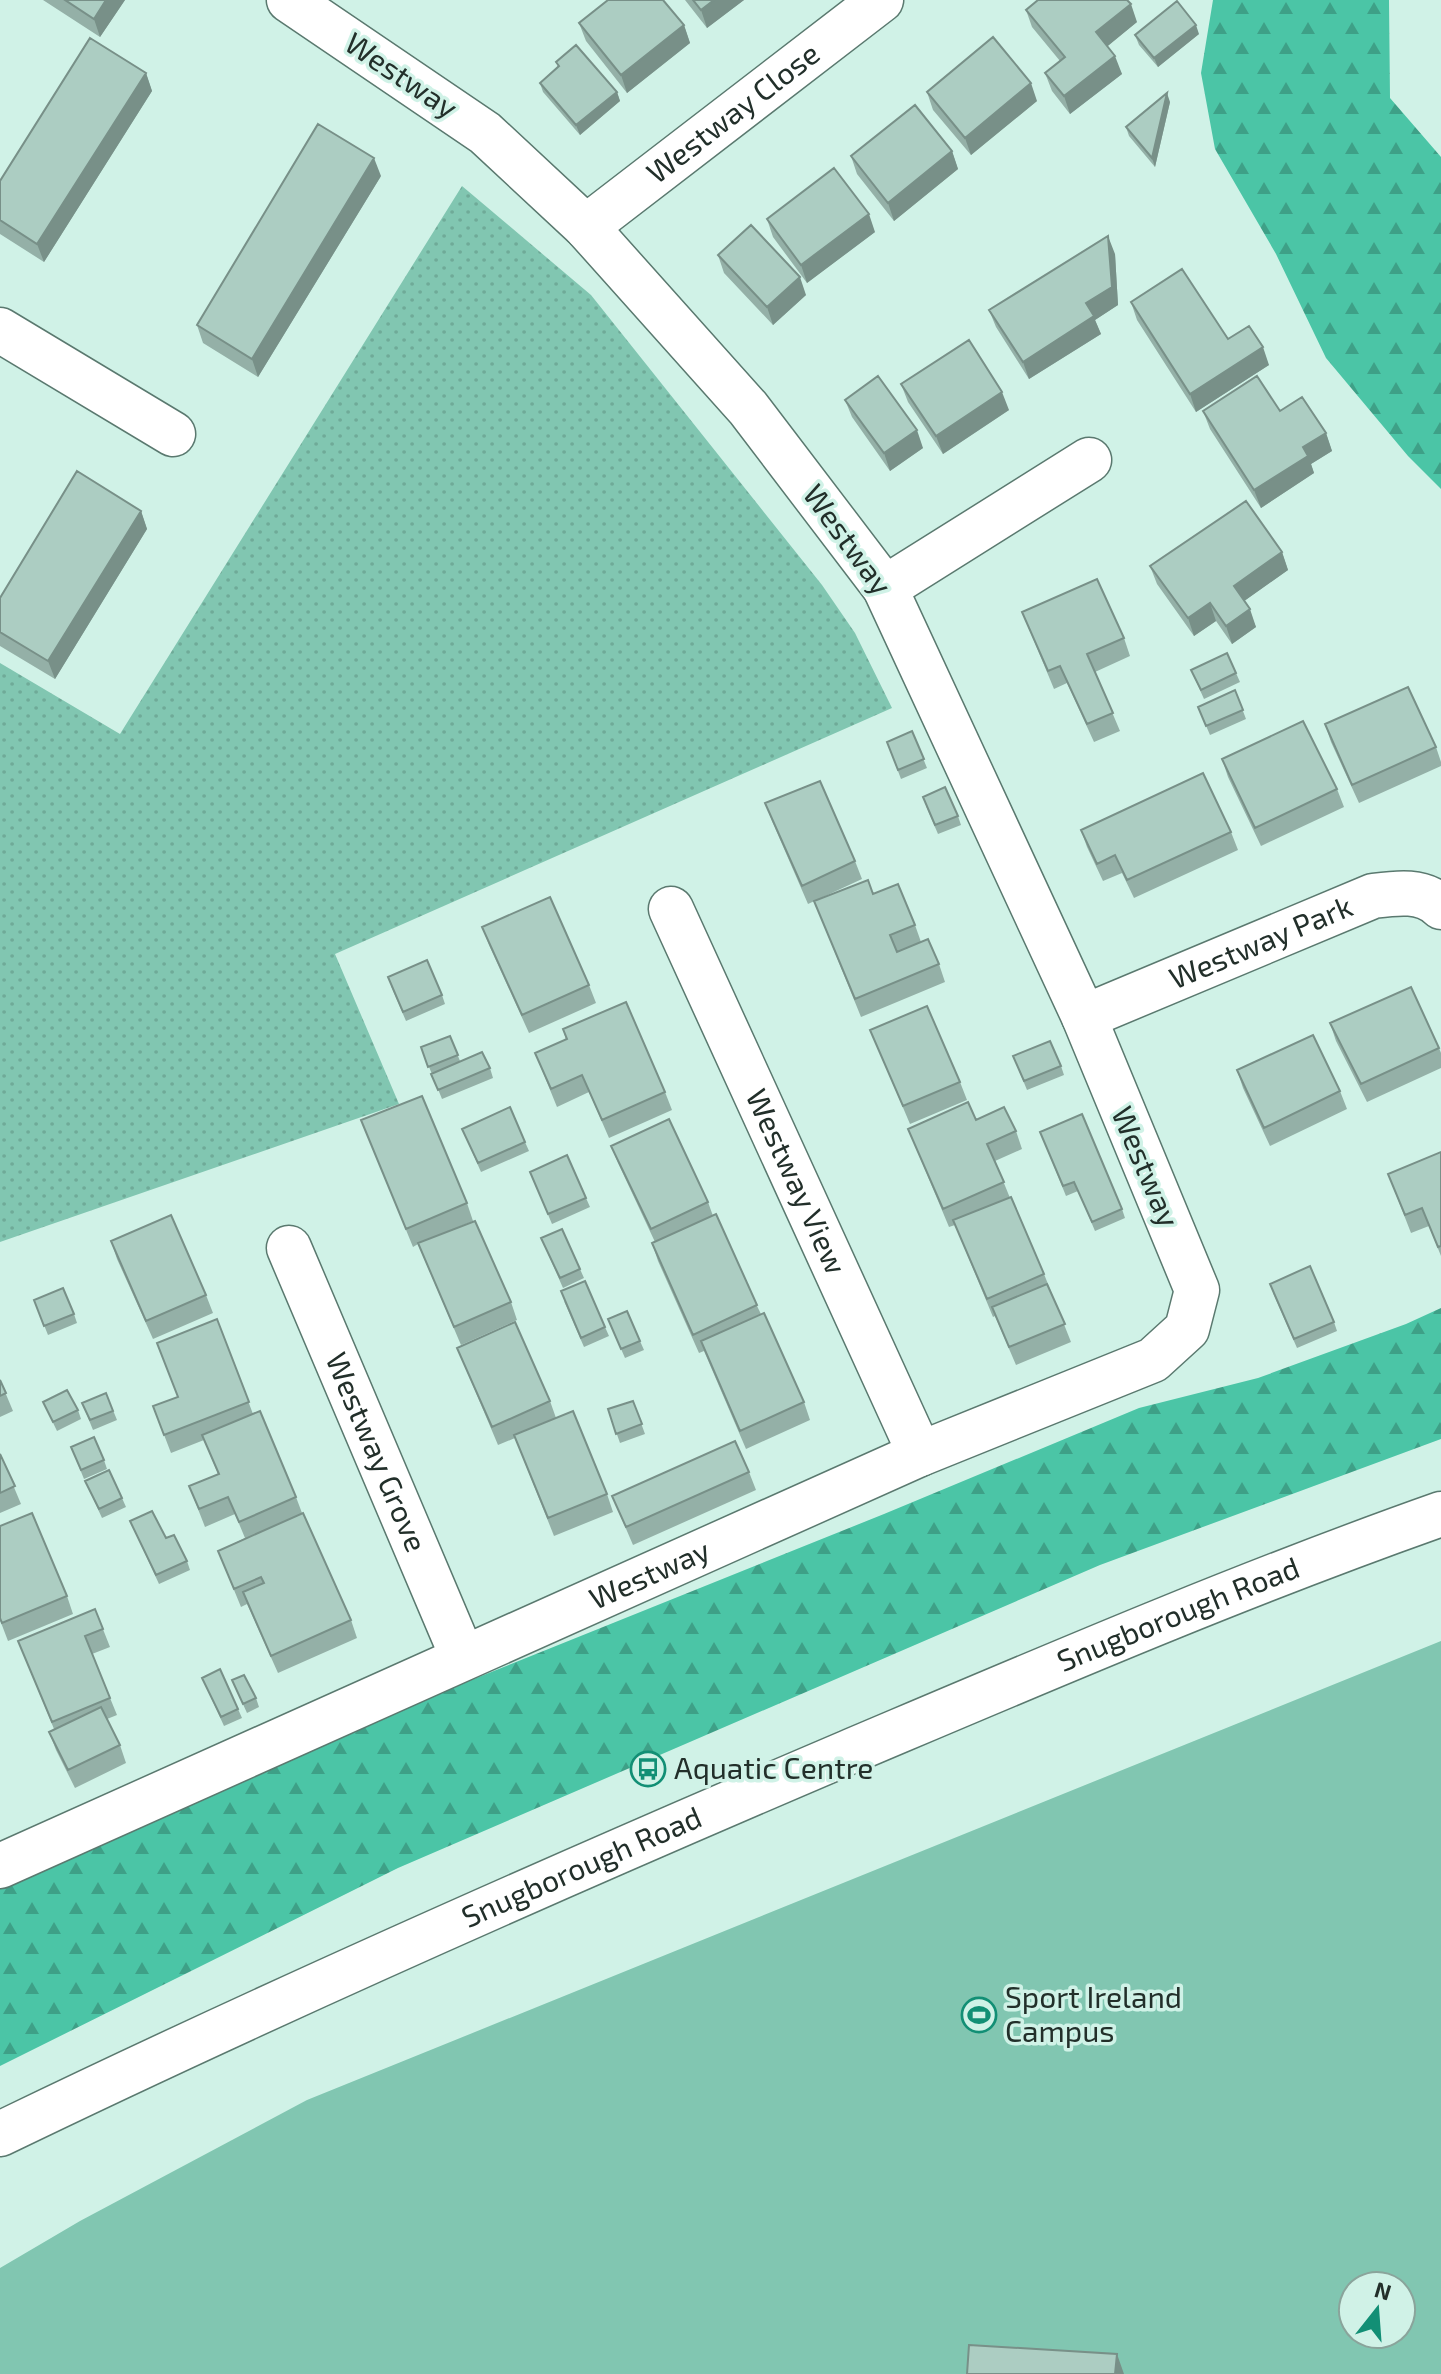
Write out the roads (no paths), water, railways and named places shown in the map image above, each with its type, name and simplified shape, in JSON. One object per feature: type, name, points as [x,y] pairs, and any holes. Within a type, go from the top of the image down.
[{"type":"street","name":"Westway","points":[[0,1866],[920,1454],[1153,1360],[1187,1329],[1197,1290],[1084,1017],[885,588],[748,408],[586,227],[485,133],[289,0]]},
{"type":"street","name":"Westway Close","points":[[586,227],[881,0]]},
{"type":"street","points":[[0,330],[173,434]]},
{"type":"street","points":[[885,588],[1089,460]]},
{"type":"street","name":"Westway Park","points":[[1084,1017],[1373,896],[1405,892],[1435,901],[1441,907]]},
{"type":"street","name":"Westway View","points":[[671,909],[920,1454]]},
{"type":"street","name":"Westway Grove","points":[[289,1248],[463,1658]]},
{"type":"street","name":"Snugborough Road","points":[[0,2134],[361,1965],[741,1798],[1151,1624],[1441,1514]]},
{"type":"place","name":"Aquatic Centre","points":[[648,1769]]},
{"type":"place","name":"Sport Ireland Campus","points":[[979,2015]]}]
